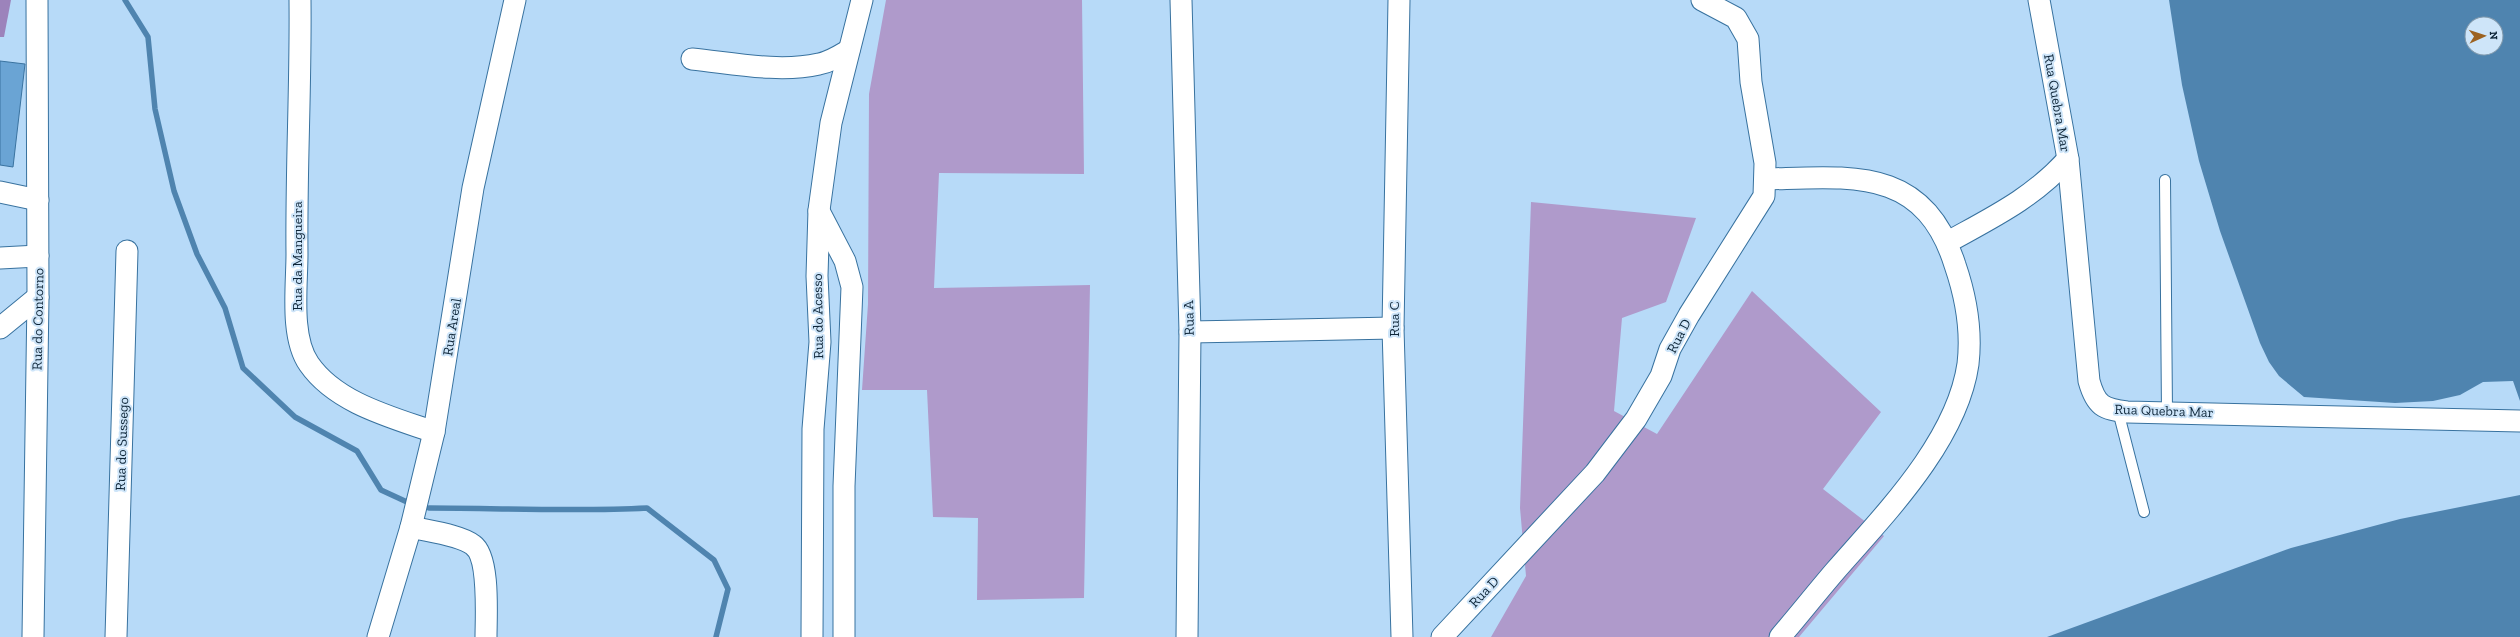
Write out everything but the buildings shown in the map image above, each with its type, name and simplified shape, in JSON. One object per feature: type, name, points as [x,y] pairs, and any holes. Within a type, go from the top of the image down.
[{"type":"street","name":"Rua do Contorno","points":[[33,637],[38,296],[38,0]]},
{"type":"street","name":"Rua da Mangueira","points":[[300,0],[297,316],[301,348],[318,376],[340,393],[388,416],[434,432]]},
{"type":"street","name":"Rua Areal","points":[[378,637],[411,527],[434,432],[473,188],[515,0]]},
{"type":"street","name":"Rua do Acesso","points":[[812,637],[813,429],[820,342],[817,276],[819,210],[831,123],[862,0]]},
{"type":"street","name":"Rua A","points":[[1181,0],[1190,332],[1187,637]]},
{"type":"street","name":"Rua C","points":[[1399,0],[1393,328],[1402,637]]},
{"type":"street","name":"Rua D","points":[[1442,637],[1595,473],[1636,420],[1661,376],[1670,349],[1689,315],[1758,208],[1764,196],[1766,179],[1745,31],[1736,18],[1702,0]]},
{"type":"street","name":"Rua Quebra Mar","points":[[2039,0],[2068,159],[2089,381],[2092,392],[2100,404],[2110,410],[2118,411],[2520,421]]},
{"type":"street","points":[[692,59],[764,66],[818,65],[833,60],[849,50]]},
{"type":"street","points":[[1948,242],[2029,196],[2052,177],[2068,159]]},
{"type":"street","points":[[1766,179],[1835,178],[1885,183],[1915,201],[1948,242],[1962,284],[1969,330],[1968,364],[1962,388],[1955,407],[1936,442],[1902,494],[1780,637]]},
{"type":"street","points":[[0,192],[38,200]]},
{"type":"street","points":[[819,210],[845,262],[852,287],[844,508],[844,637]]},
{"type":"street","name":"Rua do Sussego","points":[[116,637],[127,251]]},
{"type":"street","points":[[0,258],[38,256]]},
{"type":"street","points":[[0,328],[38,296]]},
{"type":"street","points":[[1190,332],[1393,328]]},
{"type":"street","points":[[812,508],[844,508]]},
{"type":"street","points":[[411,527],[466,541],[473,544],[480,554],[485,586],[486,637]]},
{"type":"lane","points":[[2165,180],[2167,412]]},
{"type":"lane","points":[[2118,411],[2144,512]]},
{"type":"shaded area","points":[[0,0],[11,0],[4,37],[0,37]]},
{"type":"shaded area","points":[[886,0],[1082,0],[1084,174],[939,173],[934,288],[1090,285],[1084,598],[977,600],[978,518],[933,517],[927,390],[862,390],[868,304],[869,94]]},
{"type":"shaded area","points":[[1531,202],[1696,218],[1666,302],[1622,318],[1614,411],[1657,434],[1752,291],[1881,412],[1823,489],[1884,536],[1799,637],[1491,637],[1526,576],[1520,508]]},
{"type":"water","points":[[2169,0],[2520,0],[2520,401],[2513,381],[2483,382],[2460,395],[2433,401],[2395,403],[2304,397],[2279,376],[2269,362],[2260,343],[2220,231],[2199,161],[2182,85]]},
{"type":"water","points":[[2520,495],[2520,637],[2047,637],[2291,548],[2400,519]]},
{"type":"waterway","points":[[125,0],[148,37],[155,109],[174,191],[197,254],[225,308],[243,368],[295,417],[357,451],[381,490],[407,502]]},
{"type":"waterway","points":[[429,508],[566,510],[647,508],[714,560],[728,589],[716,637]]}]
